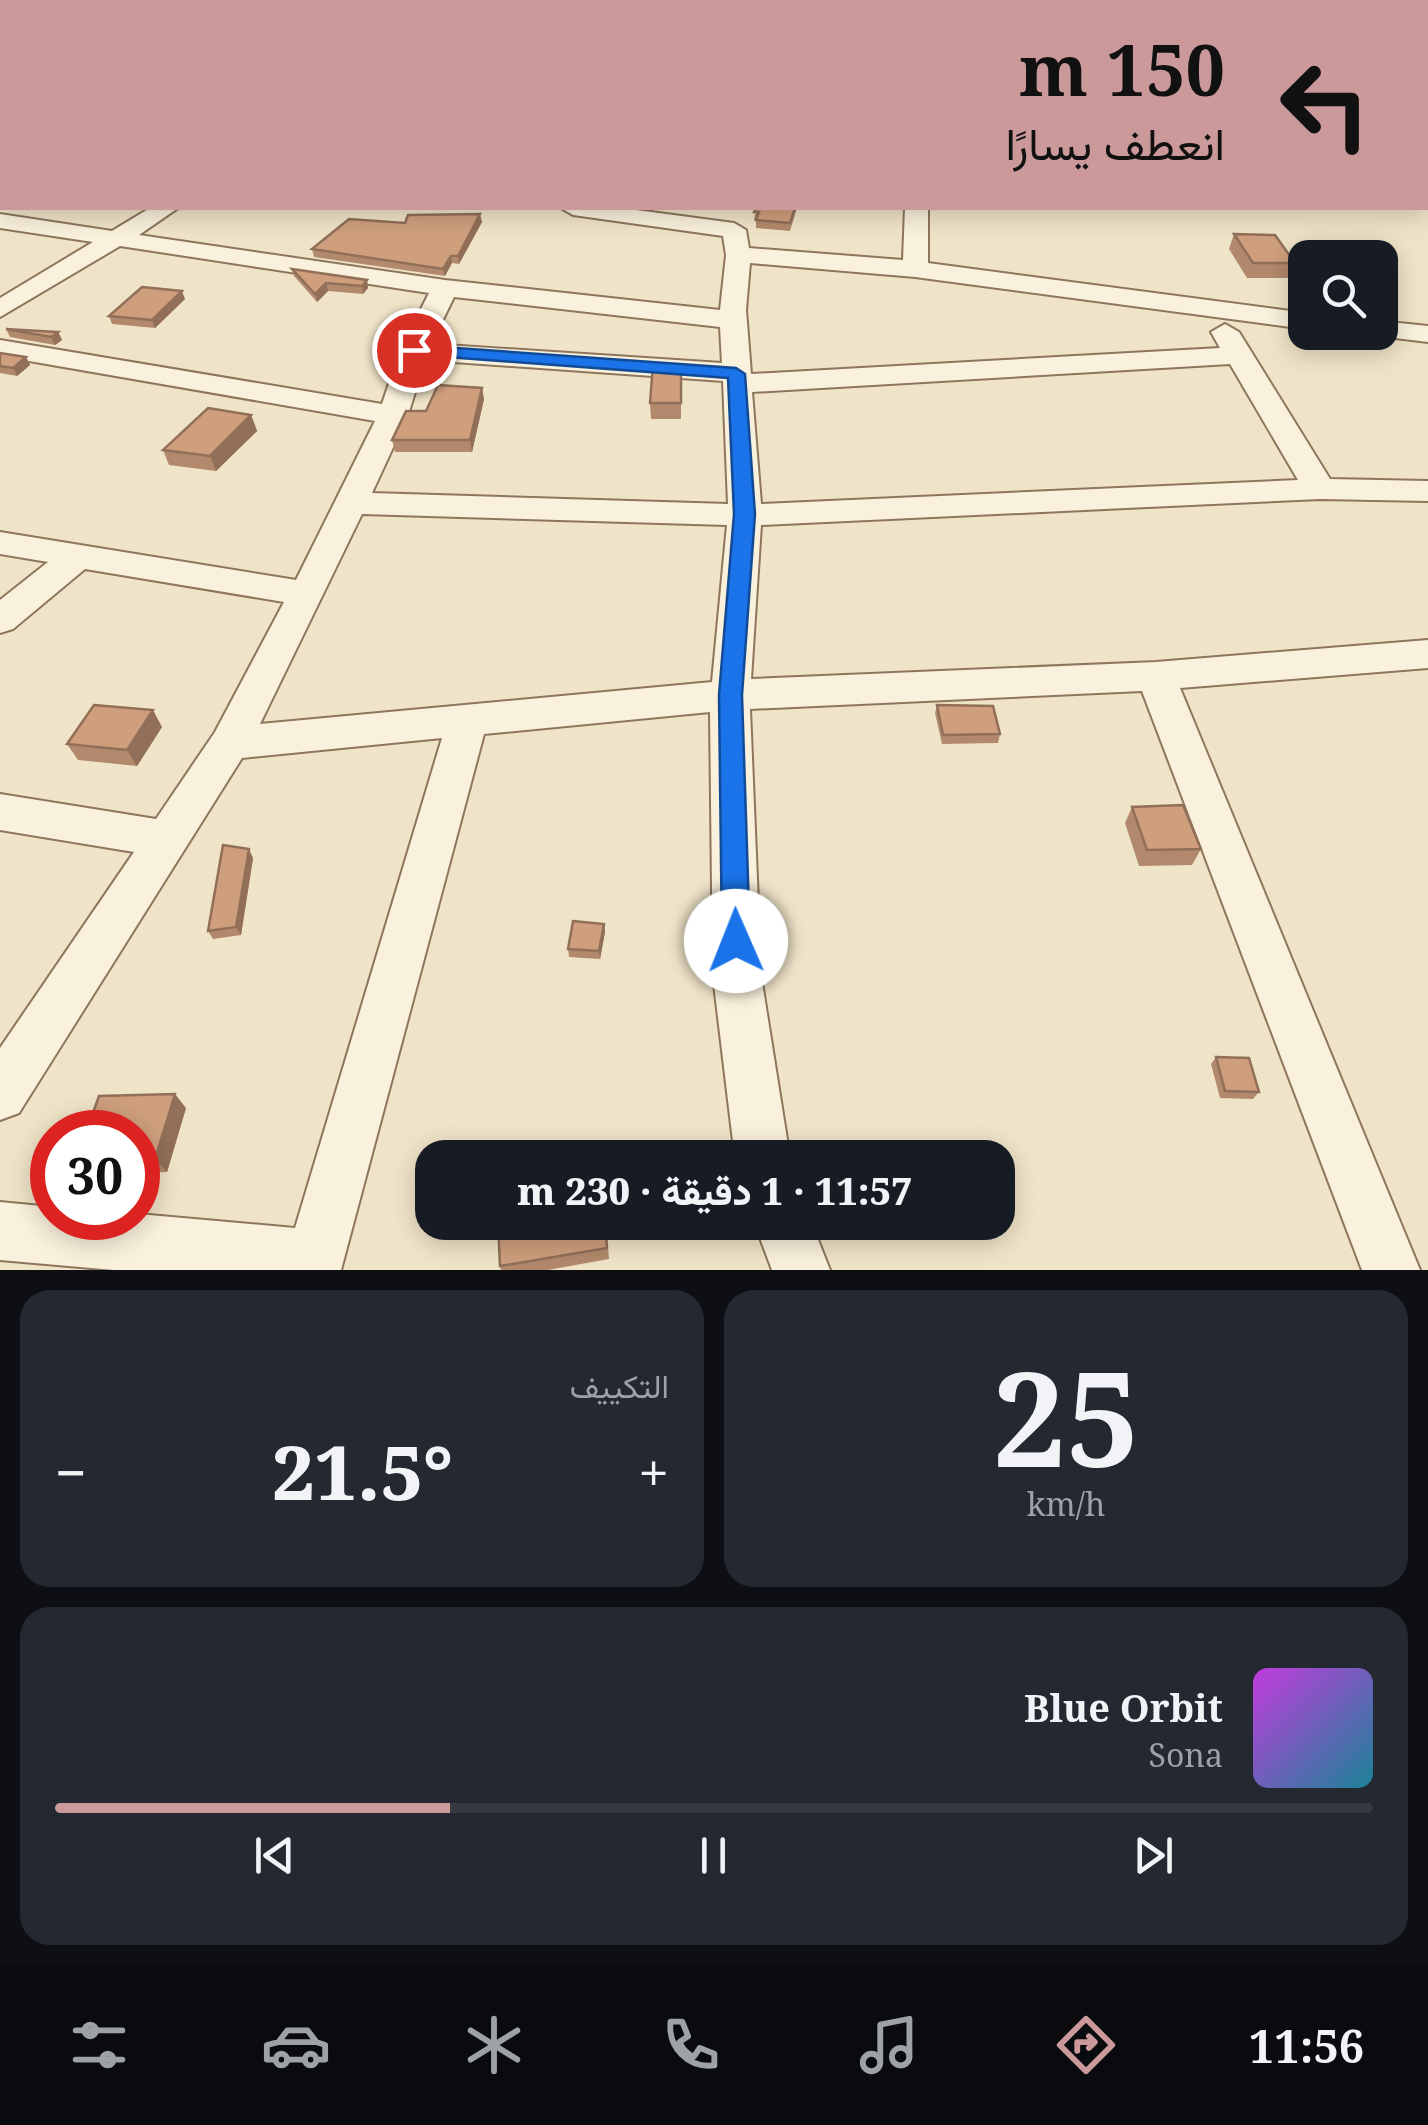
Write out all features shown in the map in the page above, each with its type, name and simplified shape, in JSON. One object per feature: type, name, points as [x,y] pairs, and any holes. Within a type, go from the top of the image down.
[{"type":"street","points":[[0,309],[162,210]]},
{"type":"street","points":[[588,210],[734,230],[738,256],[734,320],[744,514],[730,695],[737,976],[760,1140]]},
{"type":"street","points":[[915,270],[917,210]]},
{"type":"street","points":[[0,221],[445,288],[734,320]]},
{"type":"street","points":[[738,256],[915,270],[1288,319]]},
{"type":"street","points":[[0,1094],[230,743],[308,594],[393,415],[414,350],[445,288]]},
{"type":"street","points":[[1212,308],[1320,489]]},
{"type":"street","points":[[1398,331],[1428,334]]},
{"type":"street","points":[[0,348],[393,415]]},
{"type":"street","points":[[414,350],[737,379],[1237,354]]},
{"type":"street","points":[[351,503],[744,514],[1320,489],[1428,491]]},
{"type":"street","points":[[0,543],[308,594]]},
{"type":"street","points":[[0,620],[76,558]]},
{"type":"street","points":[[230,743],[730,695],[1156,676],[1428,654]]},
{"type":"street","points":[[1156,676],[1391,1270]]},
{"type":"street","points":[[0,1231],[313,1264],[468,720]]},
{"type":"street","points":[[0,812],[170,839]]},
{"type":"street","points":[[789,1240],[801,1270]]},
{"type":"building","points":[[794,210],[790,223],[756,220],[759,212],[754,212]]},
{"type":"building","points":[[480,214],[458,256],[451,256],[443,269],[312,249],[349,219],[405,223],[408,215]]},
{"type":"building","points":[[1234,234],[1275,235],[1288,253],[1288,263],[1253,263]]},
{"type":"building","points":[[292,269],[367,280],[362,286],[326,283],[315,294]]},
{"type":"building","points":[[142,287],[182,291],[152,320],[109,316]]},
{"type":"building","points":[[6,329],[58,332],[51,337]]},
{"type":"building","points":[[0,353],[26,357],[13,368],[0,366]]},
{"type":"building","points":[[653,364],[681,366],[681,403],[650,403]]},
{"type":"building","points":[[438,385],[482,388],[470,440],[392,440],[406,411],[426,411]]},
{"type":"building","points":[[208,408],[251,415],[210,456],[163,450]]},
{"type":"building","points":[[94,705],[153,710],[127,750],[67,744]]},
{"type":"building","points":[[937,705],[993,706],[1000,734],[943,735]]},
{"type":"building","points":[[1183,805],[1201,849],[1147,850],[1132,807]]},
{"type":"building","points":[[223,845],[249,849],[236,927],[208,931]]},
{"type":"building","points":[[573,921],[604,924],[599,951],[568,949]]},
{"type":"building","points":[[1216,1057],[1249,1058],[1259,1092],[1225,1091]]},
{"type":"building","points":[[175,1094],[160,1143],[160,1110],[94,1110],[99,1096]]},
{"type":"building","points":[[499,1240],[606,1240],[607,1248],[500,1266]]},
{"type":"route","points":[[414,350],[736,374],[744,514],[730,695],[736,941]]}]
